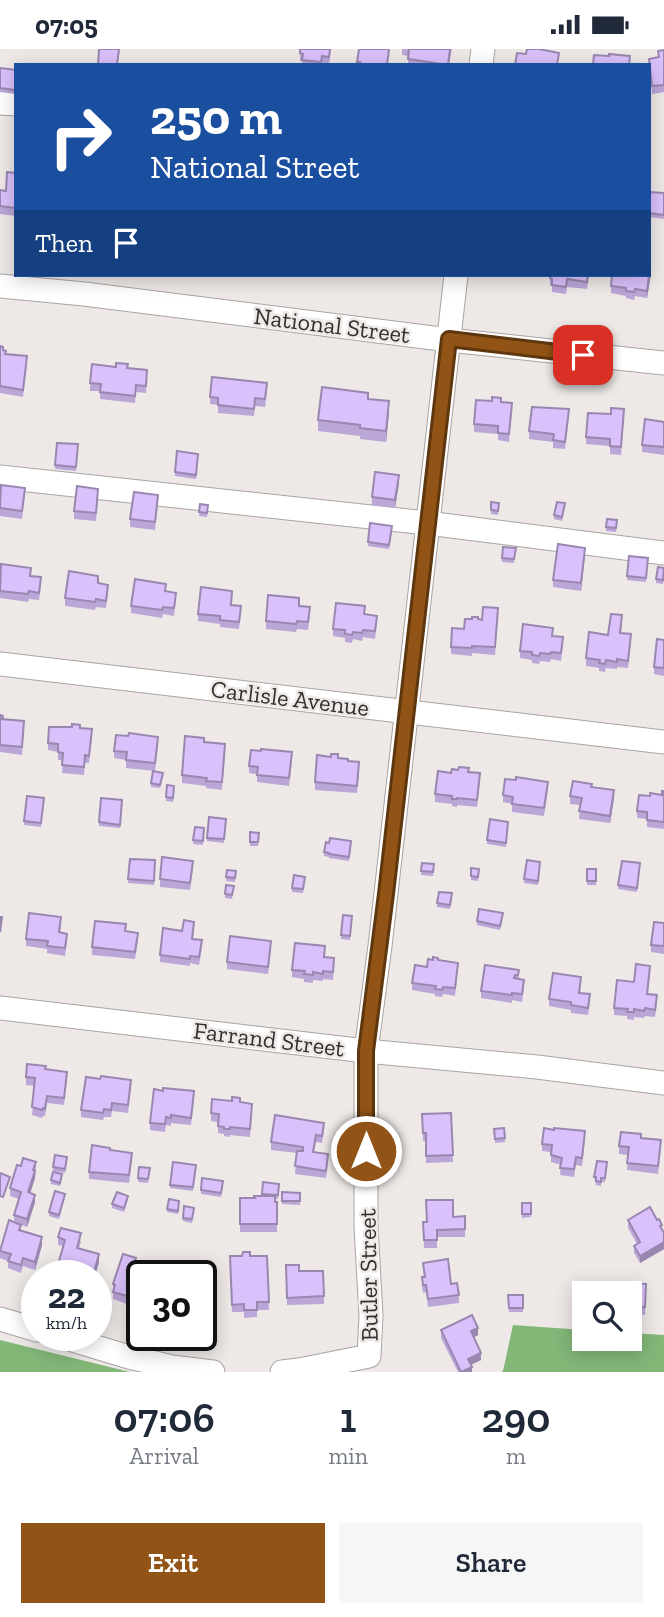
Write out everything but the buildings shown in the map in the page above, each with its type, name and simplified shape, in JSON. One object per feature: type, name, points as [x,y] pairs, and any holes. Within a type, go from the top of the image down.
[{"type":"street","name":"Butler Street","points":[[282,1372],[369,1356],[371,1316],[366,1226],[366,1051],[456,277]]},
{"type":"street","name":"National Street","points":[[0,286],[84,293],[664,363]]},
{"type":"street","points":[[0,477],[427,523],[664,553]]},
{"type":"street","name":"Carlisle Avenue","points":[[0,664],[664,742]]},
{"type":"street","name":"Farrand Street","points":[[0,1008],[664,1083]]},
{"type":"street","points":[[0,1319],[21,1325]]},
{"type":"street","points":[[112,1351],[172,1367],[213,1372]]},
{"type":"green space","points":[[513,1325],[572,1329],[572,1351],[642,1351],[642,1334],[664,1335],[664,1372],[501,1372]]},
{"type":"green space","points":[[0,1340],[21,1345],[21,1351],[45,1351],[130,1372],[0,1372]]},
{"type":"route","points":[[366,1151],[366,1051],[449,339],[583,355]]}]
